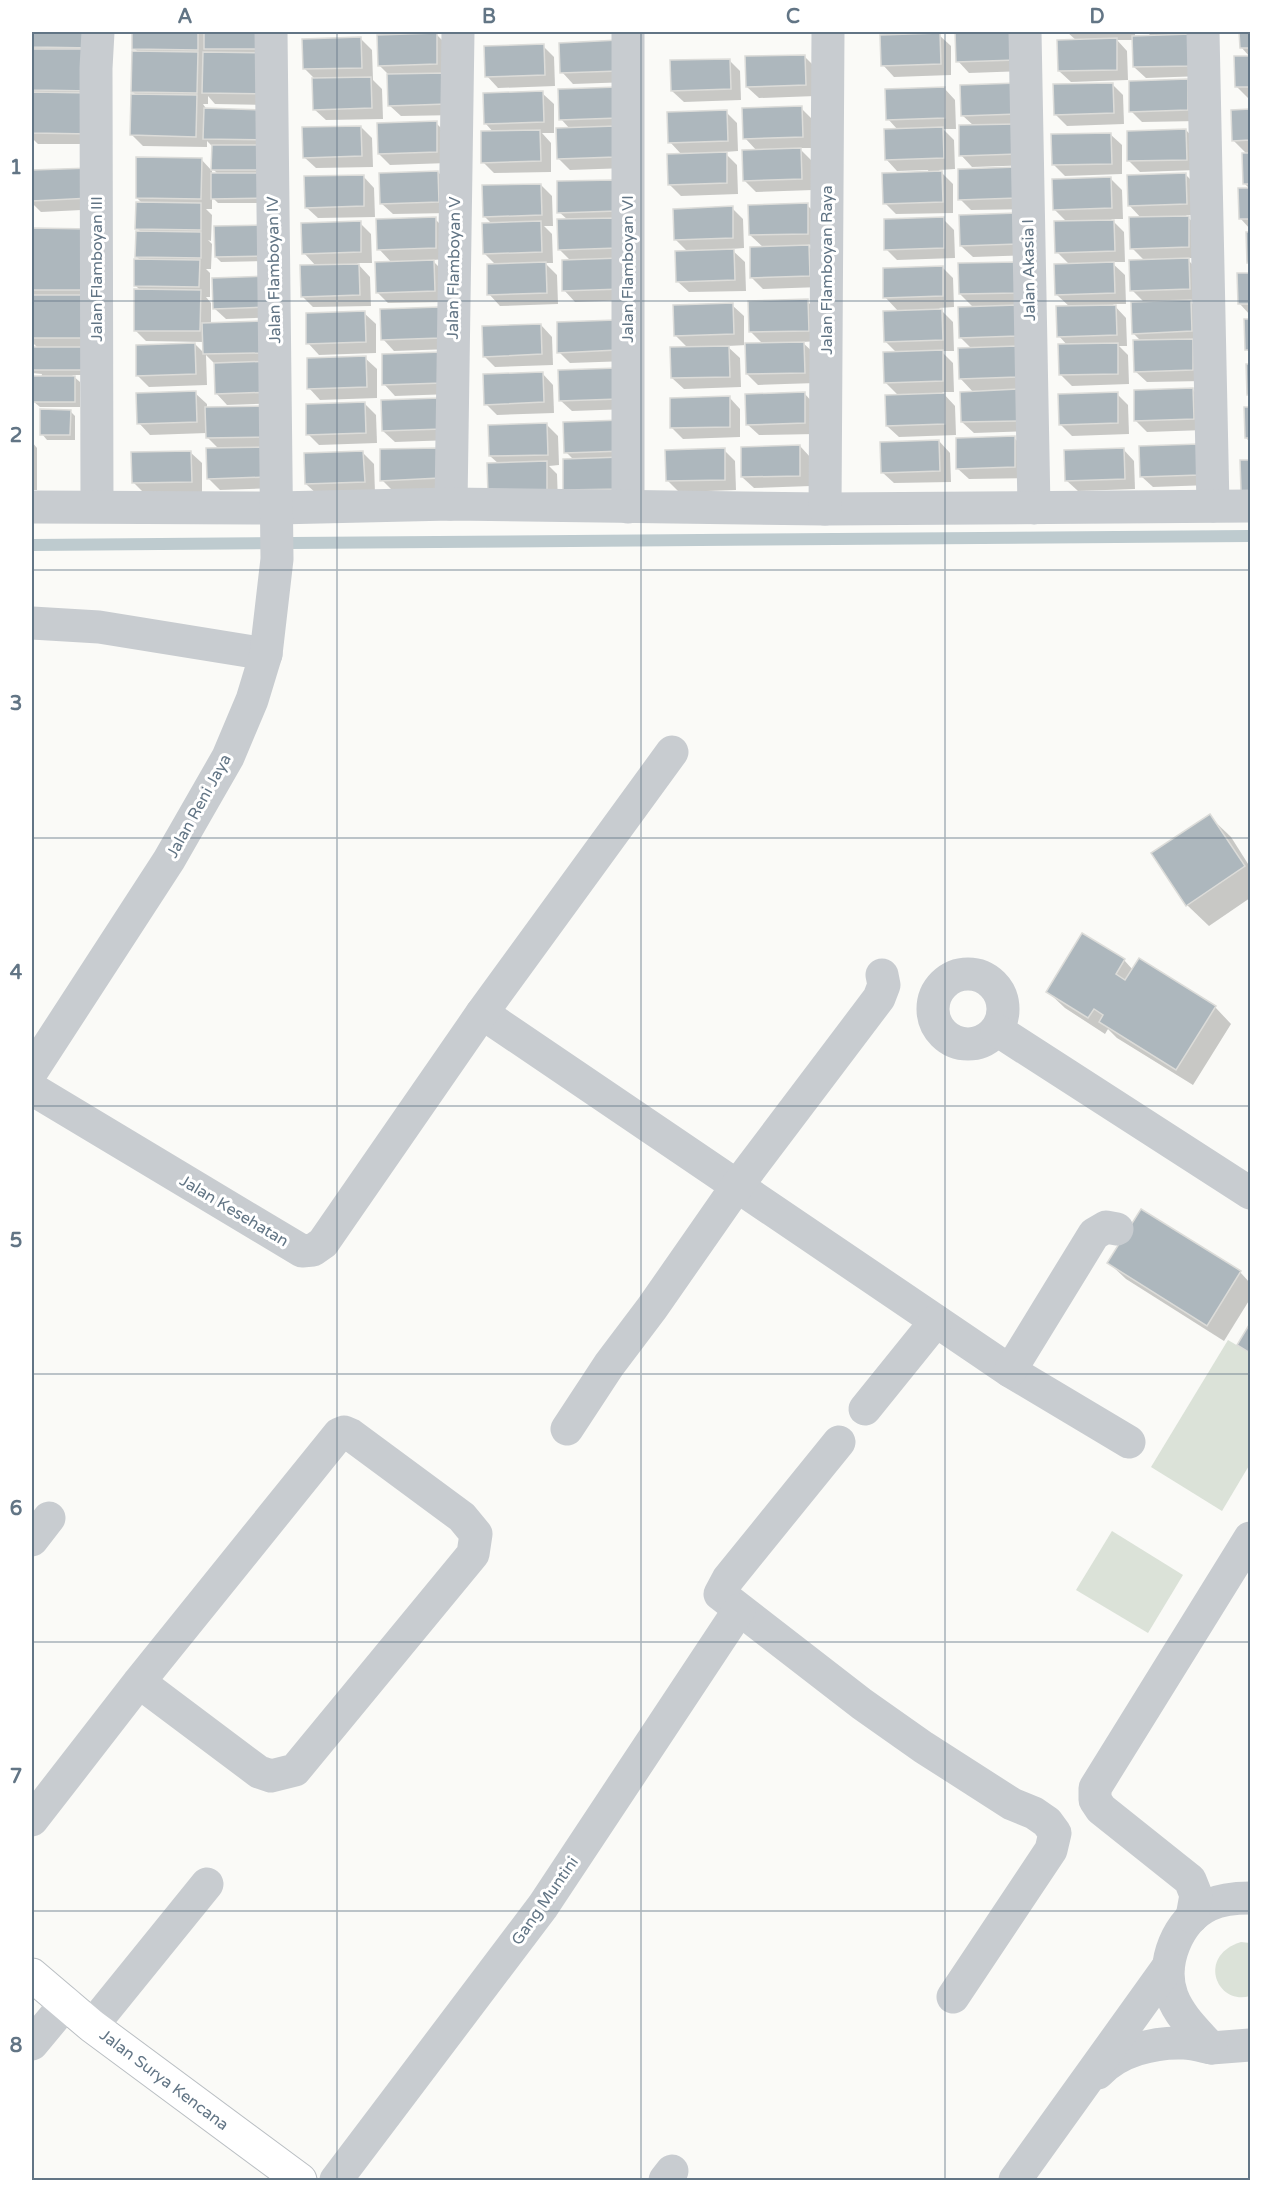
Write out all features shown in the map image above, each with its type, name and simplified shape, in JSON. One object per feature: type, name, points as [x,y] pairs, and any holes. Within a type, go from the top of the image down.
[{"type":"main road","name":"Jalan Surya Kencana","points":[[32,1975],[92,2026],[300,2181]]},
{"type":"street","name":"Jalan Flamboyan III","points":[[97,506],[96,68],[99,32]]},
{"type":"street","name":"Jalan Flamboyan IV","points":[[271,32],[277,508]]},
{"type":"street","name":"Jalan Flamboyan V","points":[[451,504],[458,32]]},
{"type":"street","name":"Jalan Flamboyan VI","points":[[628,32],[628,507]]},
{"type":"street","name":"Jalan Flamboyan Raya","points":[[825,509],[828,32]]},
{"type":"street","name":"Jalan Akasia I","points":[[1025,32],[1034,508]]},
{"type":"street","points":[[1203,32],[1213,506]]},
{"type":"street","points":[[32,507],[277,508],[451,504],[825,509],[1251,506]]},
{"type":"street","name":"Jalan Reni Jaya","points":[[32,1071],[169,860],[228,757],[252,700],[266,654],[277,559],[277,508]]},
{"type":"street","points":[[32,623],[99,627],[266,654]]},
{"type":"street","points":[[672,752],[482,1014],[1010,1371],[1128,1442]]},
{"type":"street","points":[[567,1429],[609,1365],[652,1308],[737,1186],[879,998],[884,986],[882,975]]},
{"type":"street","name":"Jalan Kesehatan","points":[[32,1089],[287,1243],[302,1251],[313,1250],[323,1243],[482,1014]]},
{"type":"street","points":[[997,1030],[1251,1193]]},
{"type":"street","points":[[1010,1371],[1094,1234],[1106,1227],[1117,1229]]},
{"type":"street","points":[[864,1409],[936,1321]]},
{"type":"street","points":[[32,1820],[139,1682],[342,1432],[351,1435],[462,1517],[477,1534],[473,1554],[295,1770],[271,1776],[259,1772],[139,1682]]},
{"type":"street","points":[[839,1442],[720,1590],[722,1598],[871,1711],[1012,1804],[1034,1813],[1047,1822],[1055,1833],[1051,1850],[953,1997]]},
{"type":"street","points":[[1192,1917],[1196,1894],[1190,1880],[1097,1805],[1095,1788],[1251,1538]]},
{"type":"street","name":"Gang Muntini","points":[[336,2181],[543,1906],[739,1610]]},
{"type":"street","points":[[92,2026],[207,1884]]},
{"type":"street","points":[[1015,2181],[1168,1967],[1178,1934],[1192,1917],[1209,1905],[1229,1899],[1251,1898]]},
{"type":"street","points":[[1168,1967],[1171,1995],[1181,2014],[1211,2048]]},
{"type":"street","points":[[32,2044],[66,2003]]},
{"type":"street","points":[[1076,2098],[1105,2066],[1129,2052],[1156,2044],[1184,2043],[1211,2048],[1251,2045]]},
{"type":"shaded area","points":[[1228,1340],[1250,1353],[1250,1464],[1222,1511],[1151,1467]]},
{"type":"shaded area","points":[[1112,1531],[1183,1575],[1148,1633],[1076,1590]]},
{"type":"shaded area","points":[[1241,1942],[1250,1943],[1250,1996],[1238,1997],[1228,1994],[1221,1987],[1216,1978],[1215,1968],[1219,1958],[1227,1949]]},
{"type":"building","points":[[32,32],[93,32],[93,48],[32,47]]},
{"type":"building","points":[[132,32],[198,32],[198,50],[132,49]]},
{"type":"building","points":[[204,32],[265,32],[264,49],[204,49]]},
{"type":"building","points":[[955,32],[1015,32],[1016,60],[956,62]]},
{"type":"building","points":[[1239,32],[1250,32],[1250,48],[1240,48]]},
{"type":"building","points":[[437,33],[437,64],[378,66],[377,35]]},
{"type":"building","points":[[940,33],[941,64],[881,66],[880,35]]},
{"type":"building","points":[[1191,34],[1192,66],[1133,67],[1132,36]]},
{"type":"building","points":[[361,37],[362,68],[303,69],[302,39]]},
{"type":"building","points":[[1117,38],[1117,70],[1058,71],[1057,40]]},
{"type":"building","points":[[619,40],[619,71],[560,73],[559,43]]},
{"type":"building","points":[[544,44],[545,75],[485,77],[484,46]]},
{"type":"building","points":[[32,49],[93,49],[92,91],[32,90]]},
{"type":"building","points":[[132,51],[198,52],[197,93],[131,92]]},
{"type":"building","points":[[203,52],[266,53],[265,94],[202,93]]},
{"type":"building","points":[[805,55],[806,85],[746,87],[745,56]]},
{"type":"building","points":[[1234,56],[1250,56],[1250,87],[1235,87]]},
{"type":"building","points":[[730,59],[731,89],[671,91],[670,60]]},
{"type":"building","points":[[446,73],[447,104],[388,106],[387,74]]},
{"type":"building","points":[[371,77],[372,108],[313,110],[312,78]]},
{"type":"building","points":[[1188,79],[1188,110],[1129,112],[1129,81]]},
{"type":"building","points":[[1020,83],[1020,114],[961,116],[960,85]]},
{"type":"building","points":[[1113,83],[1114,113],[1054,115],[1053,84]]},
{"type":"building","points":[[618,87],[619,118],[559,120],[558,89]]},
{"type":"building","points":[[945,87],[945,118],[886,120],[885,89]]},
{"type":"building","points":[[543,91],[544,122],[484,124],[483,93]]},
{"type":"building","points":[[32,92],[92,93],[91,134],[32,133]]},
{"type":"building","points":[[131,94],[197,95],[196,137],[130,135]]},
{"type":"building","points":[[802,106],[803,137],[743,139],[742,108]]},
{"type":"building","points":[[204,108],[265,110],[264,140],[203,139]]},
{"type":"building","points":[[1250,109],[1250,140],[1232,141],[1231,110]]},
{"type":"building","points":[[727,110],[728,141],[668,143],[667,112]]},
{"type":"building","points":[[437,121],[437,152],[378,154],[377,123]]},
{"type":"building","points":[[1019,124],[1019,154],[959,156],[959,125]]},
{"type":"building","points":[[361,126],[362,156],[303,158],[302,127]]},
{"type":"building","points":[[616,126],[616,157],[557,159],[556,128]]},
{"type":"building","points":[[943,127],[944,158],[885,160],[884,129]]},
{"type":"building","points":[[1186,129],[1187,160],[1127,161],[1127,131]]},
{"type":"building","points":[[540,130],[541,161],[481,163],[481,131]]},
{"type":"building","points":[[1111,133],[1112,164],[1052,165],[1051,134]]},
{"type":"building","points":[[212,145],[268,145],[267,170],[211,170]]},
{"type":"building","points":[[801,148],[802,179],[743,181],[742,150]]},
{"type":"building","points":[[727,152],[727,183],[668,185],[667,154]]},
{"type":"building","points":[[1242,153],[1250,153],[1250,184],[1243,184]]},
{"type":"building","points":[[136,157],[202,158],[201,199],[136,198]]},
{"type":"building","points":[[1018,167],[1018,198],[958,200],[958,169]]},
{"type":"building","points":[[90,168],[91,198],[32,201],[32,170]]},
{"type":"building","points":[[438,171],[439,202],[380,204],[379,173]]},
{"type":"building","points":[[942,171],[943,202],[883,204],[882,173]]},
{"type":"building","points":[[211,173],[268,173],[267,198],[211,199]]},
{"type":"building","points":[[1186,173],[1187,204],[1128,206],[1127,175]]},
{"type":"building","points":[[364,175],[364,206],[305,208],[304,176]]},
{"type":"building","points":[[1111,177],[1112,208],[1053,210],[1052,179]]},
{"type":"building","points":[[616,180],[617,211],[557,213],[557,181]]},
{"type":"building","points":[[541,184],[542,215],[483,217],[482,185]]},
{"type":"building","points":[[1238,188],[1250,188],[1250,219],[1239,219]]},
{"type":"building","points":[[136,202],[201,203],[201,230],[135,229]]},
{"type":"building","points":[[808,203],[808,234],[749,235],[748,205]]},
{"type":"building","points":[[733,206],[733,238],[674,240],[673,209]]},
{"type":"building","points":[[1019,213],[1020,244],[960,246],[959,215]]},
{"type":"building","points":[[1189,216],[1189,247],[1130,249],[1129,217]]},
{"type":"building","points":[[436,217],[436,248],[377,250],[376,219]]},
{"type":"building","points":[[944,217],[944,248],[884,250],[884,219]]},
{"type":"building","points":[[617,218],[618,248],[558,250],[557,219]]},
{"type":"building","points":[[1114,220],[1115,251],[1055,253],[1054,221]]},
{"type":"building","points":[[361,221],[361,252],[302,254],[301,223]]},
{"type":"building","points":[[541,221],[542,252],[483,254],[482,223]]},
{"type":"building","points":[[266,225],[267,256],[215,257],[214,226]]},
{"type":"building","points":[[32,228],[91,229],[90,290],[32,290]]},
{"type":"building","points":[[136,231],[201,232],[201,258],[135,257]]},
{"type":"building","points":[[1246,232],[1250,232],[1250,263],[1247,263]]},
{"type":"building","points":[[809,245],[810,276],[750,278],[750,247]]},
{"type":"building","points":[[734,249],[735,280],[676,282],[675,251]]},
{"type":"building","points":[[621,258],[622,289],[562,291],[562,260]]},
{"type":"building","points":[[1189,258],[1190,289],[1130,291],[1129,260]]},
{"type":"building","points":[[134,259],[200,260],[199,287],[134,286]]},
{"type":"building","points":[[434,260],[435,291],[376,293],[375,262]]},
{"type":"building","points":[[546,262],[547,293],[487,295],[487,264]]},
{"type":"building","points":[[1018,262],[1018,293],[959,294],[958,263]]},
{"type":"building","points":[[1114,262],[1115,293],[1055,295],[1054,264]]},
{"type":"building","points":[[359,264],[360,295],[301,297],[300,265]]},
{"type":"building","points":[[943,266],[943,296],[883,298],[883,268]]},
{"type":"building","points":[[1237,273],[1250,273],[1250,304],[1238,304]]},
{"type":"building","points":[[271,276],[272,307],[213,309],[212,278]]},
{"type":"building","points":[[134,289],[201,290],[200,331],[134,331]]},
{"type":"building","points":[[32,295],[90,295],[90,338],[32,338]]},
{"type":"building","points":[[808,299],[809,331],[749,332],[748,301]]},
{"type":"building","points":[[1191,300],[1192,331],[1132,334],[1131,302]]},
{"type":"building","points":[[733,303],[734,334],[674,336],[673,305]]},
{"type":"building","points":[[1017,305],[1018,336],[959,338],[958,307]]},
{"type":"building","points":[[1116,305],[1117,335],[1057,337],[1056,306]]},
{"type":"building","points":[[440,307],[441,338],[381,340],[380,309]]},
{"type":"building","points":[[942,309],[943,340],[884,342],[883,311]]},
{"type":"building","points":[[365,311],[366,342],[306,344],[306,313]]},
{"type":"building","points":[[1244,319],[1250,319],[1250,350],[1245,350]]},
{"type":"building","points":[[616,320],[617,350],[557,353],[557,322]]},
{"type":"building","points":[[262,321],[262,353],[203,354],[202,323]]},
{"type":"building","points":[[541,324],[542,354],[483,357],[482,326]]},
{"type":"building","points":[[1193,339],[1193,370],[1134,372],[1133,340]]},
{"type":"building","points":[[804,342],[805,373],[746,374],[745,343]]},
{"type":"building","points":[[195,343],[196,374],[136,376],[136,345]]},
{"type":"building","points":[[1118,343],[1118,374],[1059,375],[1058,344]]},
{"type":"building","points":[[729,346],[730,377],[671,378],[670,347]]},
{"type":"building","points":[[1017,346],[1018,377],[959,379],[958,348]]},
{"type":"building","points":[[32,347],[87,347],[86,370],[32,370]]},
{"type":"building","points":[[943,350],[943,381],[884,383],[883,352]]},
{"type":"building","points":[[441,352],[442,383],[382,385],[382,354]]},
{"type":"building","points":[[366,356],[367,387],[307,389],[307,358]]},
{"type":"building","points":[[273,361],[274,392],[215,394],[214,363]]},
{"type":"building","points":[[1246,364],[1250,364],[1250,395],[1247,395]]},
{"type":"building","points":[[618,368],[619,399],[559,401],[558,370]]},
{"type":"building","points":[[543,372],[544,402],[484,405],[483,374]]},
{"type":"building","points":[[33,376],[75,376],[75,402],[33,402]]},
{"type":"building","points":[[1193,388],[1194,419],[1134,421],[1134,390]]},
{"type":"building","points":[[1020,389],[1020,421],[961,422],[960,392]]},
{"type":"building","points":[[196,391],[197,422],[137,424],[136,393]]},
{"type":"building","points":[[805,392],[805,423],[746,425],[745,394]]},
{"type":"building","points":[[1118,392],[1118,423],[1059,425],[1058,394]]},
{"type":"building","points":[[945,393],[945,424],[886,426],[885,395]]},
{"type":"building","points":[[730,396],[730,427],[670,428],[670,398]]},
{"type":"building","points":[[440,398],[442,429],[382,431],[381,400]]},
{"type":"building","points":[[365,402],[366,433],[306,435],[306,404]]},
{"type":"building","points":[[265,406],[265,437],[206,438],[205,407]]},
{"type":"building","points":[[1244,407],[1250,407],[1250,438],[1245,438]]},
{"type":"building","points":[[40,409],[71,410],[70,435],[40,435]]},
{"type":"building","points":[[623,420],[624,451],[564,453],[563,422]]},
{"type":"building","points":[[547,423],[548,455],[489,456],[488,425]]},
{"type":"building","points":[[1015,436],[1015,467],[956,469],[956,438]]},
{"type":"building","points":[[939,440],[940,471],[881,473],[880,442]]},
{"type":"building","points":[[1199,444],[1200,475],[1140,477],[1139,446]]},
{"type":"building","points":[[800,445],[800,476],[741,477],[741,447]]},
{"type":"building","points":[[266,447],[267,477],[207,479],[206,448]]},
{"type":"building","points":[[439,448],[440,478],[380,481],[380,449]]},
{"type":"building","points":[[725,448],[725,480],[666,481],[665,450]]},
{"type":"building","points":[[1124,448],[1125,479],[1065,481],[1064,450]]},
{"type":"building","points":[[191,451],[192,482],[132,483],[131,452]]},
{"type":"building","points":[[363,451],[365,482],[305,484],[304,453]]},
{"type":"building","points":[[622,457],[623,489],[563,490],[563,459]]},
{"type":"building","points":[[1240,460],[1250,460],[1250,491],[1241,491]]},
{"type":"building","points":[[547,461],[547,492],[488,494],[487,463]]},
{"type":"building","points":[[1210,814],[1245,866],[1186,906],[1151,853]]},
{"type":"building","points":[[1082,933],[1125,959],[1116,974],[1125,980],[1139,958],[1216,1006],[1176,1070],[1099,1022],[1103,1015],[1094,1009],[1088,1018],[1046,992]]},
{"type":"building","points":[[1141,1209],[1241,1271],[1207,1326],[1107,1263]]},
{"type":"building","points":[[1250,1326],[1250,1353],[1237,1345]]},
{"type":"waterway","points":[[32,545],[1250,536]]}]
